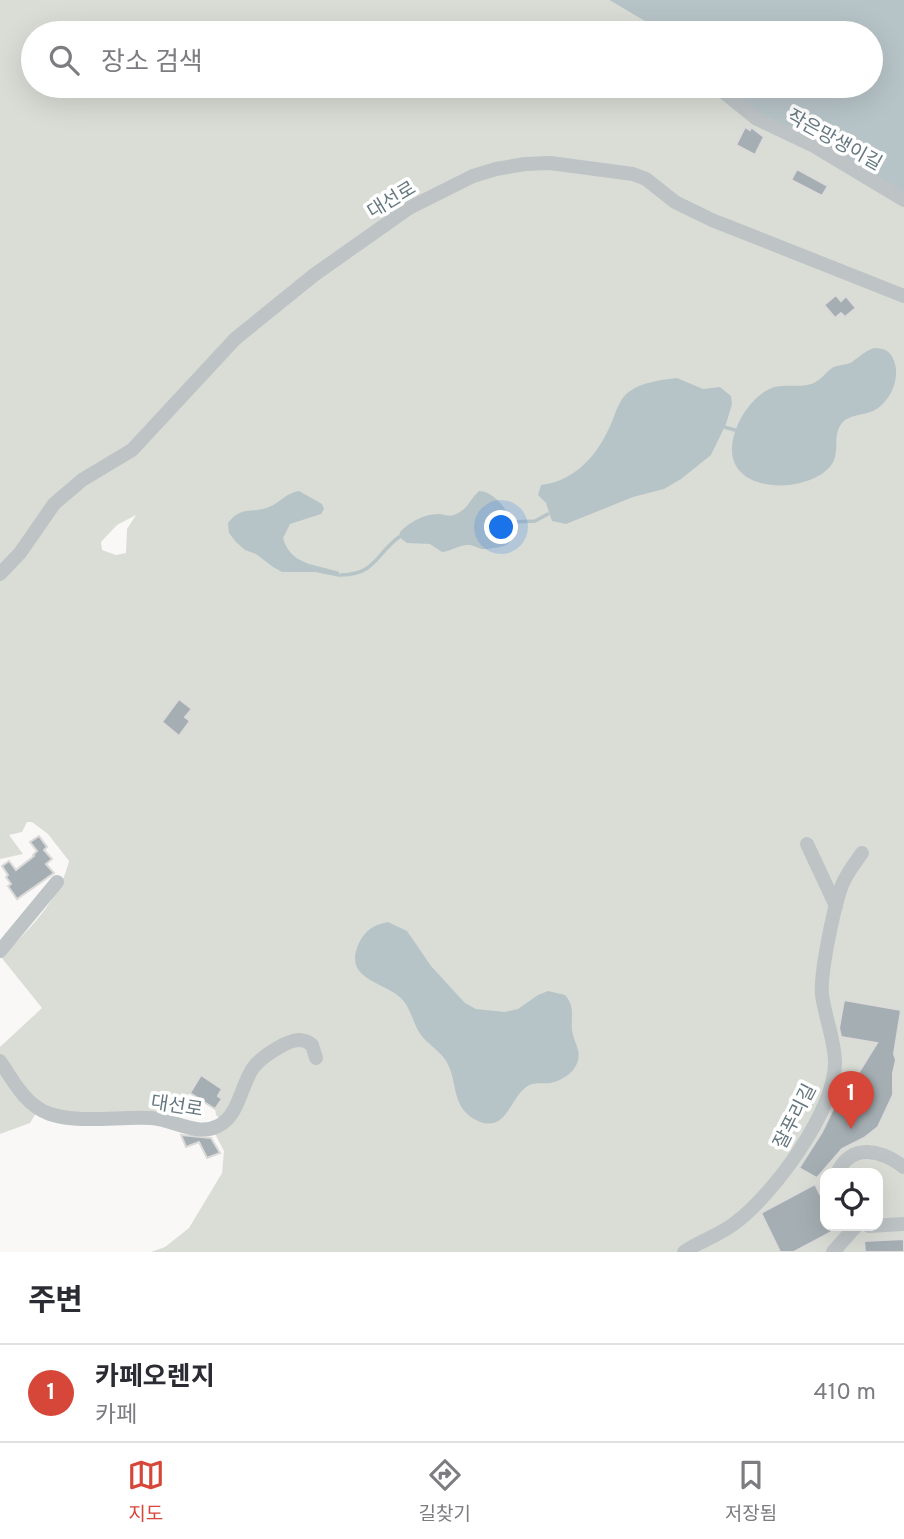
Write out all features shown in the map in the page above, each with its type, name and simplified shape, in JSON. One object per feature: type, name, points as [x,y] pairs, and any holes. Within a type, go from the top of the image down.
[{"type":"lane","name":"작은망생이길","points":[[731,98],[757,119],[814,146],[904,200]]},
{"type":"lane","name":"대선로","points":[[0,574],[20,553],[54,504],[82,480],[132,450],[226,349],[274,306],[409,208],[473,176],[496,169],[550,163],[634,174],[646,179],[675,202],[712,220],[904,296]]},
{"type":"lane","points":[[807,844],[837,906]]},
{"type":"lane","name":"잘푸리길","points":[[684,1252],[744,1216],[791,1163],[819,1118],[831,1087],[835,1061],[822,991],[824,968],[837,906],[848,873],[862,853]]},
{"type":"lane","points":[[0,951],[57,882]]},
{"type":"lane","name":"대선로","points":[[0,1061],[29,1101],[50,1114],[94,1118],[153,1118],[207,1130],[227,1119],[251,1070],[274,1050],[291,1041],[300,1040],[312,1045],[316,1058]]},
{"type":"lane","points":[[840,1168],[850,1157],[870,1152],[881,1153],[904,1167]]},
{"type":"lane","points":[[883,1225],[902,1224]]},
{"type":"lane","points":[[833,1252],[852,1231]]},
{"type":"shaded area","points":[[0,0],[609,0],[645,21],[21,21],[21,98],[745,98],[904,197],[904,293],[675,197],[657,183],[576,162],[470,173],[259,314],[143,437],[87,470],[0,571]]},
{"type":"shaded area","points":[[609,0],[904,0],[904,197],[757,116],[738,98],[883,98],[883,21],[645,21]]},
{"type":"shaded area","points":[[549,166],[640,180],[679,209],[741,236],[904,298],[904,1252],[151,1252],[165,1247],[189,1228],[222,1173],[224,1151],[214,1132],[229,1121],[255,1070],[270,1056],[294,1045],[307,1044],[313,1054],[318,1054],[315,1045],[306,1038],[299,1037],[275,1046],[255,1061],[230,1111],[221,1120],[215,1109],[222,1099],[218,1096],[222,1089],[201,1075],[173,1118],[157,1115],[96,1115],[43,1106],[32,1097],[0,1056],[0,1047],[42,1008],[1,957],[51,901],[69,861],[48,834],[32,822],[27,822],[22,832],[9,835],[23,854],[0,859],[0,578],[22,555],[51,512],[78,487],[131,454],[239,338],[324,271],[410,210],[467,183],[510,169]],"holes":[[[136,515],[127,529],[126,553],[116,555],[102,550],[101,542],[117,525]]]},
{"type":"shaded area","points":[[874,348],[887,351],[893,358],[896,368],[895,382],[889,396],[879,407],[843,422],[837,434],[835,457],[827,470],[812,479],[792,485],[772,485],[753,480],[739,470],[732,453],[736,429],[747,408],[760,395],[776,387],[814,383],[832,368],[852,362]]},
{"type":"shaded area","points":[[677,378],[703,389],[720,387],[731,396],[732,404],[726,424],[711,455],[664,489],[633,497],[566,524],[552,521],[546,503],[538,495],[541,485],[565,478],[584,464],[600,446],[626,394],[646,383]]},
{"type":"shaded area","points":[[299,491],[322,504],[324,509],[321,514],[290,524],[283,538],[287,547],[298,559],[339,572],[340,577],[315,572],[282,572],[256,554],[245,550],[229,533],[228,523],[238,514],[269,507]]},
{"type":"shaded area","points":[[479,491],[494,497],[508,513],[514,531],[512,539],[506,545],[483,549],[466,545],[442,552],[430,544],[407,543],[399,537],[400,532],[418,519],[434,514],[448,516],[460,512]]},
{"type":"shaded area","points":[[388,922],[407,931],[431,966],[465,1003],[476,1009],[505,1012],[518,1009],[548,991],[565,995],[571,1005],[573,1037],[579,1056],[572,1072],[550,1083],[528,1086],[506,1114],[495,1123],[487,1124],[469,1115],[458,1100],[449,1066],[421,1035],[404,1002],[393,992],[366,978],[356,964],[355,955],[365,934],[375,926]]},
{"type":"shaded area","points":[[0,1067],[36,1113],[30,1123],[0,1134]]},
{"type":"building","points":[[745,127],[750,130],[751,127],[764,137],[755,155],[736,145]]},
{"type":"building","points":[[797,169],[828,186],[822,196],[791,180]]},
{"type":"building","points":[[836,295],[841,301],[846,296],[856,308],[845,317],[841,313],[835,318],[824,305]]},
{"type":"building","points":[[179,699],[192,709],[185,717],[190,721],[179,736],[162,722]]},
{"type":"building","points":[[39,836],[47,847],[44,850],[52,859],[46,864],[54,873],[17,899],[8,886],[11,884],[2,866],[9,861],[16,870],[34,856],[37,851],[30,842]]},
{"type":"building","points":[[844,1000],[901,1010],[894,1054],[896,1060],[893,1095],[878,1127],[842,1149],[826,1168],[820,1168],[817,1178],[799,1168],[822,1132],[850,1074],[856,1077],[877,1043],[841,1037],[839,1028]]},
{"type":"building","points":[[201,1075],[222,1089],[218,1096],[222,1099],[215,1109],[190,1093]]},
{"type":"building","points":[[181,1135],[211,1138],[220,1153],[207,1158],[199,1142],[186,1147]]},
{"type":"building","points":[[815,1184],[820,1194],[820,1231],[834,1231],[794,1252],[780,1252],[761,1213]]},
{"type":"building","points":[[904,1239],[904,1252],[865,1252],[864,1241]]},
{"type":"waterway","points":[[724,427],[735,430]]},
{"type":"waterway","points":[[512,522],[535,521],[548,514]]},
{"type":"waterway","points":[[341,575],[353,574],[368,567],[399,537]]},
{"type":"place","name":"카페오렌지","points":[[851,1129]]}]
